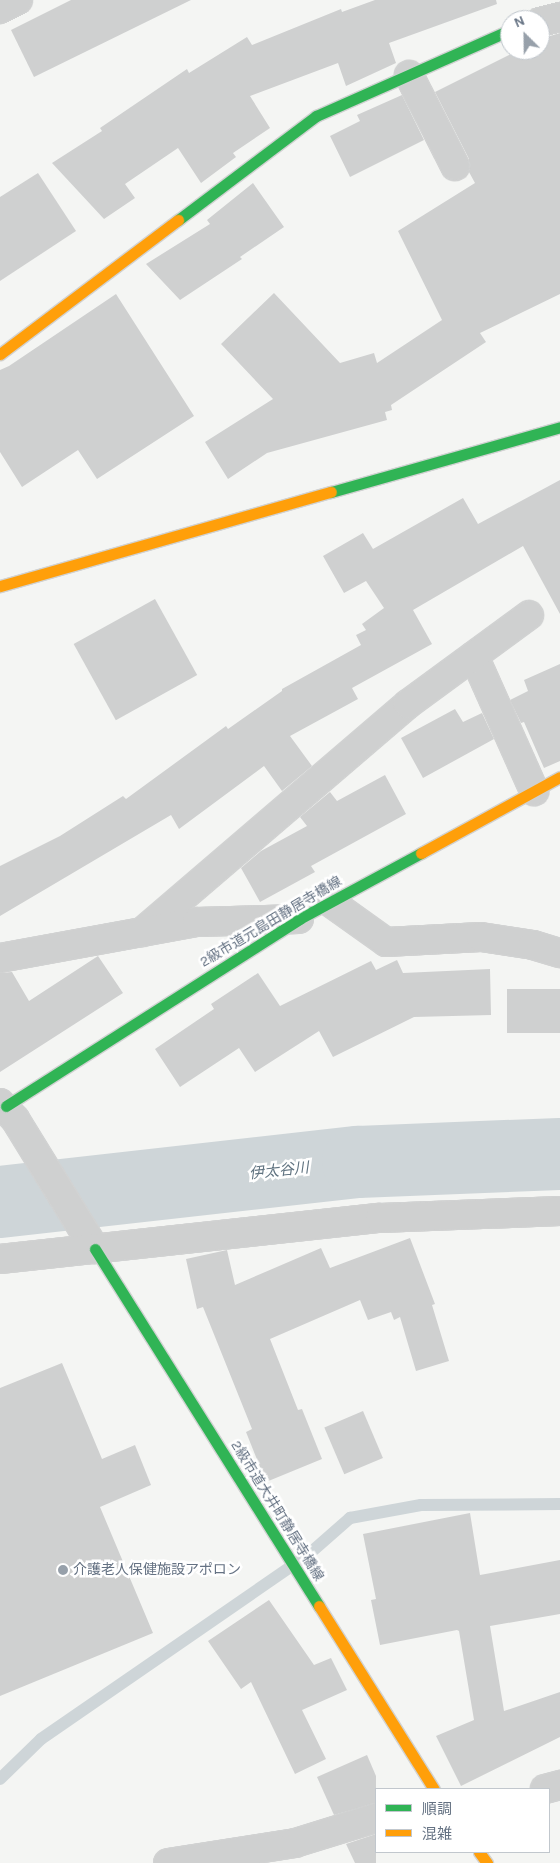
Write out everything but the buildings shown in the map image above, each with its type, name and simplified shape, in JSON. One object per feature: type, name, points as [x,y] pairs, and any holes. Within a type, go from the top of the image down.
[{"type":"street","points":[[0,9],[18,0]]},
{"type":"street","points":[[0,354],[316,116],[500,34]]},
{"type":"street","points":[[409,75],[455,166]]},
{"type":"street","points":[[0,586],[560,427]]},
{"type":"street","points":[[142,932],[408,704],[529,615]]},
{"type":"street","points":[[474,656],[534,791]]},
{"type":"street","name":"2級市道元島田静居寺橋線","points":[[5,1109],[299,919],[560,778]]},
{"type":"street","points":[[330,902],[386,942],[481,937],[533,945],[560,953]]},
{"type":"street","points":[[0,958],[198,922],[299,919]]},
{"type":"street","points":[[5,1109],[90,1241]]},
{"type":"street","points":[[0,1259],[90,1241],[380,1218],[560,1211]]},
{"type":"street","name":"2級市道大井町静居寺橋線","points":[[90,1241],[433,1788]]},
{"type":"street","points":[[168,1863],[295,1843],[375,1818]]},
{"type":"street","points":[[480,1853],[488,1863]]},
{"type":"waterway","name":"伊太谷川","points":[[0,1202],[358,1162],[560,1154]]},
{"type":"waterway","points":[[0,1779],[41,1739],[309,1554],[350,1518],[421,1505],[560,1504]]},
{"type":"traffic: fast","points":[[178,220],[316,116],[500,34]]},
{"type":"traffic: fast","points":[[331,492],[560,427]]},
{"type":"traffic: fast","points":[[6,1106],[299,919],[421,853]]},
{"type":"traffic: fast","points":[[95,1249],[319,1606]]},
{"type":"traffic: slow","points":[[0,354],[178,220]]},
{"type":"traffic: slow","points":[[0,586],[331,492]]},
{"type":"traffic: slow","points":[[421,853],[560,777]]},
{"type":"traffic: slow","points":[[319,1606],[433,1788]]},
{"type":"traffic: slow","points":[[480,1853],[487,1863]]},
{"type":"place","name":"介護老人保健施設アポロン","points":[[63,1570]]}]
